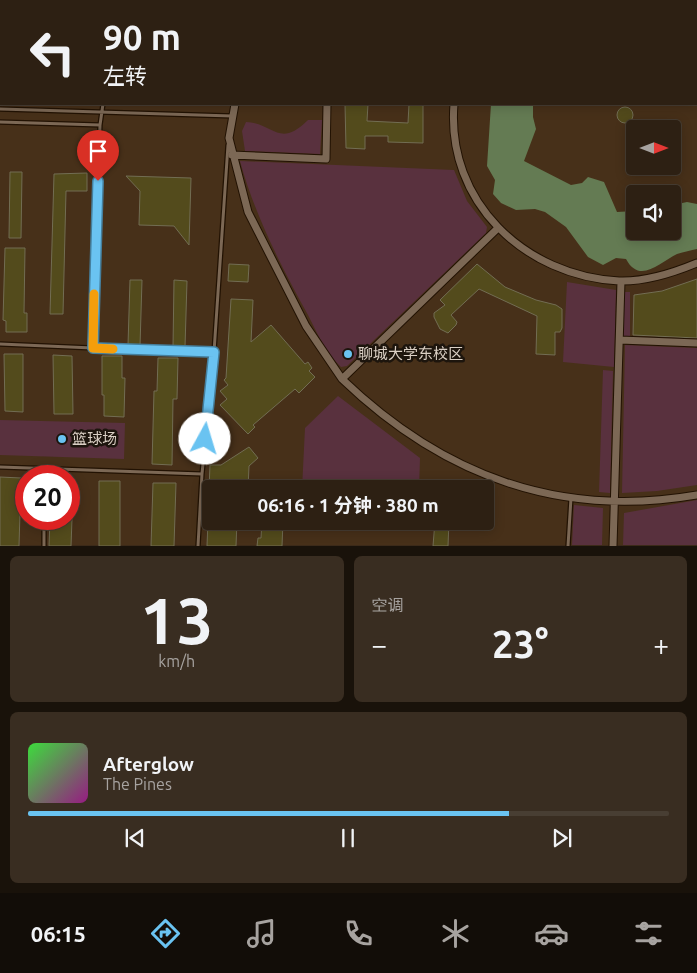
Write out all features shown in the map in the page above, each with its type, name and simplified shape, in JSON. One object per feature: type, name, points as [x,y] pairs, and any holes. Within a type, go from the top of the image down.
[{"type":"street","points":[[234,105],[229,138],[232,156],[248,212],[266,248],[306,326],[342,379],[396,426],[422,443],[466,466],[509,485],[572,498],[614,501],[642,501],[697,495]]},
{"type":"street","points":[[232,156],[326,159],[327,105]]},
{"type":"street","points":[[454,105],[454,124],[462,168],[476,201],[498,228],[538,259],[578,275],[621,281],[675,272],[697,263]]},
{"type":"street","points":[[342,379],[498,228]]},
{"type":"street","points":[[613,546],[621,281]]},
{"type":"street","points":[[620,340],[697,343]]},
{"type":"lane","points":[[93,348],[100,125],[103,105]]},
{"type":"lane","points":[[0,109],[232,116]]},
{"type":"lane","points":[[0,122],[100,125]]},
{"type":"lane","points":[[198,546],[229,138]]},
{"type":"lane","points":[[226,168],[236,168]]},
{"type":"lane","points":[[0,344],[214,352]]},
{"type":"lane","points":[[0,467],[15,468]]},
{"type":"lane","points":[[80,470],[202,474]]},
{"type":"lane","points":[[568,546],[572,498]]},
{"type":"lane","points":[[44,530],[44,546]]},
{"type":"shaded area","name":"聊城大学东校区","points":[[0,105],[697,105],[697,545],[0,545]]},
{"type":"shaded area","points":[[491,105],[533,105],[536,129],[524,161],[571,185],[582,183],[588,177],[604,182],[617,212],[626,212],[626,240],[681,240],[681,203],[687,202],[697,204],[697,249],[677,254],[657,266],[644,271],[632,267],[626,259],[616,258],[603,265],[588,257],[566,227],[545,212],[535,209],[516,210],[501,203],[493,194],[495,180],[487,166]]},
{"type":"shaded area","points":[[308,120],[322,120],[320,154],[245,151],[242,131],[246,122],[256,123],[283,134],[290,133]]},
{"type":"shaded area","points":[[240,161],[454,170],[467,201],[487,227],[486,233],[347,366],[341,367],[322,342],[279,259],[253,201]]},
{"type":"shaded area","points":[[567,282],[616,290],[614,367],[563,362]]},
{"type":"shaded area","points":[[623,292],[630,292],[630,337],[623,337]]},
{"type":"shaded area","points":[[625,345],[697,348],[697,485],[657,491],[622,493]]},
{"type":"shaded area","points":[[603,370],[613,371],[610,493],[599,492]]},
{"type":"shaded area","points":[[338,396],[420,458],[419,480],[302,480],[305,428]]},
{"type":"shaded area","name":"篮球场","points":[[0,420],[125,423],[124,459],[0,455]]},
{"type":"shaded area","points":[[697,500],[697,545],[623,545],[624,513]]},
{"type":"shaded area","points":[[574,505],[603,508],[602,545],[572,545]]},
{"type":"building","points":[[345,105],[368,105],[367,121],[408,123],[409,105],[423,105],[423,143],[388,142],[388,136],[365,136],[365,149],[346,148]]},
{"type":"building","points":[[625,107],[632,112],[632,118],[626,120],[625,123],[617,115]]},
{"type":"building","points":[[10,172],[22,172],[21,238],[9,238]]},
{"type":"building","points":[[87,173],[87,191],[66,191],[63,314],[50,314],[54,174]]},
{"type":"building","points":[[126,176],[191,178],[189,245],[174,226],[139,225],[140,191]]},
{"type":"building","points":[[5,248],[25,248],[24,313],[27,313],[27,332],[6,332],[6,321],[3,320]]},
{"type":"building","points":[[229,264],[249,265],[248,282],[228,281]]},
{"type":"building","points":[[477,264],[505,287],[536,300],[556,305],[562,309],[562,328],[560,332],[555,332],[555,355],[536,354],[537,316],[479,289],[451,315],[457,322],[456,325],[448,333],[440,329],[434,313],[445,305],[440,300]]},
{"type":"building","points":[[697,279],[697,338],[633,335],[634,295],[662,291]]},
{"type":"building","points":[[130,280],[142,280],[140,346],[128,345]]},
{"type":"building","points":[[174,280],[187,281],[185,347],[173,347]]},
{"type":"building","points":[[231,299],[253,300],[251,342],[271,325],[305,364],[308,362],[312,368],[309,371],[315,377],[299,393],[295,389],[253,425],[255,427],[248,434],[220,405],[227,399],[220,391],[228,385],[224,380],[226,378]]},
{"type":"building","points":[[4,354],[23,354],[23,412],[5,411]]},
{"type":"building","points":[[53,355],[72,356],[73,414],[54,414]]},
{"type":"building","points":[[102,356],[122,356],[122,378],[125,378],[124,417],[104,416]]},
{"type":"building","points":[[158,358],[178,358],[177,399],[173,399],[172,465],[152,464],[154,391],[157,391]]},
{"type":"building","points":[[249,447],[258,458],[249,466],[248,480],[209,480],[210,465],[221,465]]},
{"type":"building","points":[[0,477],[15,478],[15,530],[19,530],[19,546],[0,546]]},
{"type":"building","points":[[99,481],[120,481],[120,546],[99,546]]},
{"type":"building","points":[[153,483],[176,483],[174,546],[151,546]]},
{"type":"building","points":[[50,530],[72,530],[71,546],[49,546]]},
{"type":"building","points":[[208,530],[237,530],[236,546],[207,546]]},
{"type":"building","points":[[261,530],[283,530],[282,546],[257,546],[258,538],[261,538]]},
{"type":"building","points":[[434,530],[449,530],[448,546],[433,546]]},
{"type":"slow traffic","points":[[94,294],[93,348],[113,349]]},
{"type":"place","name":"聊城大学东校区","points":[[348,354]]},
{"type":"place","name":"篮球场","points":[[62,439]]},
{"type":"route","points":[[98,181],[93,348],[214,352],[205,439]]}]
